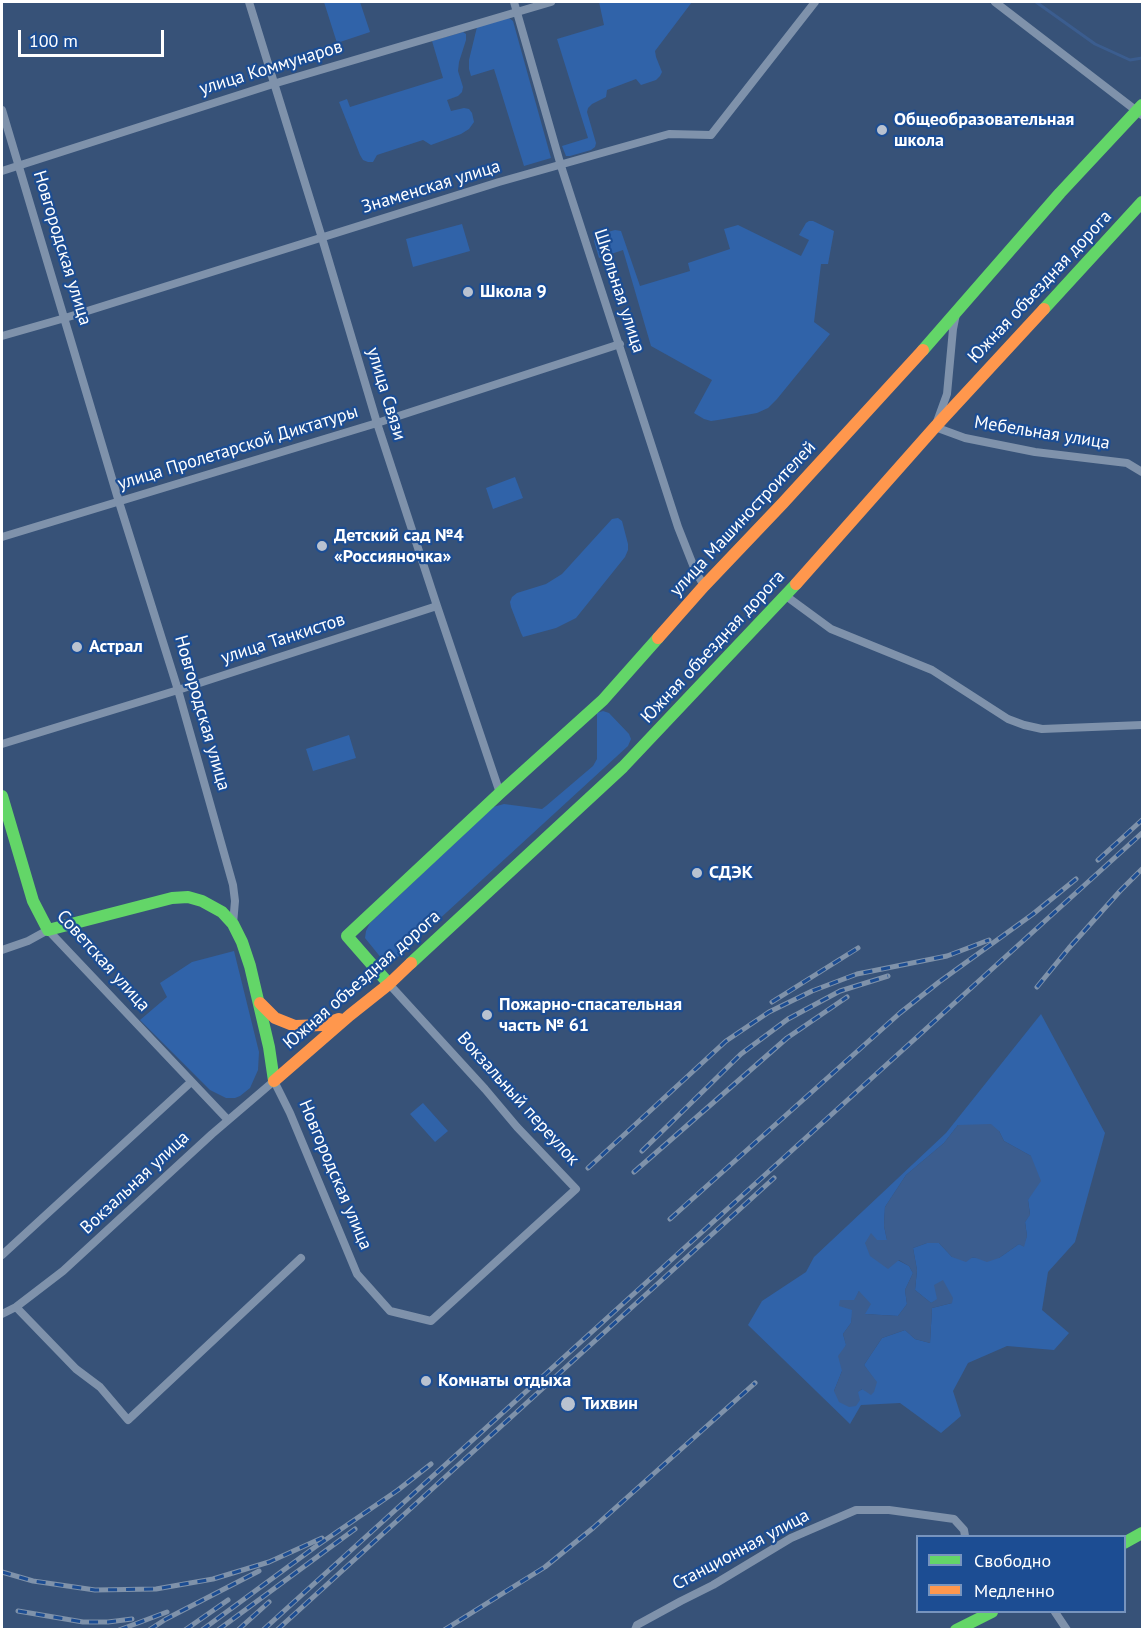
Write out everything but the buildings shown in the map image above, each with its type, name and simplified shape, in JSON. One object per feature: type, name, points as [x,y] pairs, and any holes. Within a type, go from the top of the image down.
[{"type":"main road","name":"улица Машиностроителей","points":[[347,936],[603,700],[704,586],[957,312],[1060,193],[1141,110]]},
{"type":"main road","name":"Южная объездная дорога","points":[[274,1081],[350,1014],[389,984],[623,767],[786,596],[935,427],[1143,202]]},
{"type":"main road","name":"Советская улица","points":[[2,796],[33,901],[48,930]]},
{"type":"main road","points":[[48,930],[172,898],[188,897],[209,904],[222,912],[233,924]]},
{"type":"main road","name":"Новгородская улица","points":[[233,924],[250,966],[269,1047],[274,1081]]},
{"type":"main road","name":"Вокзальный переулок","points":[[347,936],[389,984]]},
{"type":"main road","points":[[259,1003],[274,1018],[295,1026],[322,1026],[350,1014]]},
{"type":"main road","points":[[1126,1542],[1143,1533]]},
{"type":"main road","points":[[956,1629],[987,1613]]},
{"type":"street","name":"улица Связи","points":[[249,2],[377,423],[500,793]]},
{"type":"street","name":"Школьная улица","points":[[514,2],[561,166],[678,527],[694,570],[704,586]]},
{"type":"street","name":"улица Коммунаров","points":[[2,171],[273,84],[551,2]]},
{"type":"street","name":"Знаменская улица","points":[[2,336],[499,182],[669,134],[711,135],[815,2]]},
{"type":"street","points":[[995,2],[1141,110]]},
{"type":"street","name":"Новгородская улица","points":[[2,110],[119,502],[178,690],[233,885],[235,901],[233,924]]},
{"type":"street","points":[[935,427],[947,394],[953,329],[957,312]]},
{"type":"street","name":"улица Пролетарской Диктатуры","points":[[2,537],[377,423],[620,344]]},
{"type":"street","name":"Мебельная улица","points":[[935,427],[965,438],[1035,452],[1128,463],[1143,472]]},
{"type":"street","points":[[786,596],[831,629],[932,670],[1008,719],[1024,725],[1042,729],[1143,725]]},
{"type":"street","name":"улица Танкистов","points":[[2,744],[437,606]]},
{"type":"street","points":[[2,950],[28,941],[48,930]]},
{"type":"street","name":"Советская улица","points":[[48,930],[228,1120]]},
{"type":"street","name":"Вокзальный переулок","points":[[389,984],[517,1127],[576,1189],[431,1320],[390,1311]]},
{"type":"street","name":"Новгородская улица","points":[[274,1081],[290,1113],[357,1274],[390,1311]]},
{"type":"street","name":"Вокзальная улица","points":[[2,1314],[16,1307],[63,1271],[274,1081]]},
{"type":"street","points":[[2,1255],[191,1082]]},
{"type":"street","points":[[16,1307],[76,1369],[100,1387],[128,1420],[301,1258]]},
{"type":"street","name":"Станционная улица","points":[[635,1629],[638,1625],[681,1600],[713,1585],[791,1538],[856,1510],[889,1510],[954,1519],[966,1535]]},
{"type":"street","points":[[1056,1613],[1067,1629]]},
{"type":"shaded area","points":[[324,2],[360,2],[370,32],[337,43]]},
{"type":"shaded area","points":[[599,2],[692,2],[655,51],[662,72],[660,76],[656,80],[641,85],[636,79],[607,90],[606,97],[592,104],[587,112],[596,143],[595,147],[566,156],[562,146],[588,138],[557,39],[604,25]]},
{"type":"shaded area","points":[[509,18],[513,21],[551,158],[524,166],[494,69],[471,76],[469,69],[477,27]]},
{"type":"shaded area","points":[[463,32],[466,34],[466,40],[458,71],[463,87],[462,92],[447,100],[451,111],[469,109],[474,122],[469,129],[431,145],[423,140],[377,155],[373,162],[363,160],[339,102],[347,99],[350,107],[443,78],[432,41]]},
{"type":"shaded area","points":[[809,221],[834,231],[828,264],[821,264],[814,322],[830,334],[768,408],[757,413],[718,420],[704,419],[694,413],[712,380],[651,346],[623,250],[599,258],[594,241],[597,235],[615,230],[621,231],[640,286],[690,271],[688,263],[730,249],[724,229],[738,225],[801,256],[809,240],[799,235]]},
{"type":"shaded area","points":[[462,224],[470,251],[413,267],[406,239]]},
{"type":"shaded area","points":[[515,477],[523,498],[493,509],[486,488]]},
{"type":"shaded area","points":[[618,518],[622,521],[628,544],[625,557],[576,618],[556,628],[523,637],[511,607],[512,597],[517,593],[546,584],[562,574],[612,519]]},
{"type":"shaded area","points":[[603,711],[609,713],[629,734],[631,739],[628,746],[399,956],[394,960],[382,959],[365,938],[370,923],[493,807],[504,804],[542,809],[593,766],[597,759],[597,713]]},
{"type":"shaded area","points":[[349,735],[356,758],[313,771],[306,749]]},
{"type":"shaded area","points":[[234,951],[259,1052],[258,1070],[250,1088],[240,1096],[226,1098],[210,1090],[140,1020],[167,997],[160,983],[192,962]]},
{"type":"shaded area","points":[[1041,1014],[1105,1133],[1075,1242],[1048,1272],[1042,1310],[1069,1333],[1054,1350],[1007,1346],[968,1363],[953,1391],[961,1416],[941,1433],[900,1403],[861,1405],[850,1424],[748,1325],[762,1301],[806,1272],[814,1257],[946,1133]],"holes":[[[958,1125],[999,1131],[1004,1141],[1031,1156],[1028,1200],[1030,1214],[1025,1222],[1027,1236],[1023,1246],[1019,1244],[999,1258],[952,1257],[939,1243],[927,1243],[913,1248],[917,1270],[915,1290],[931,1303],[937,1300],[952,1303],[932,1308],[930,1343],[915,1339],[905,1330],[882,1338],[864,1365],[876,1382],[857,1392],[834,1391],[842,1371],[846,1344],[843,1334],[851,1323],[859,1291],[864,1314],[898,1316],[907,1304],[905,1290],[913,1273],[909,1266],[865,1243],[887,1240],[884,1226],[885,1207],[906,1175],[944,1143]]]},
{"type":"shaded area","points":[[423,1103],[448,1131],[435,1142],[410,1114]]},
{"type":"shaded area","points":[[991,1124],[999,1131],[1004,1141],[1031,1156],[1041,1181],[1028,1200],[1030,1215],[1025,1222],[1027,1236],[1024,1247],[1019,1244],[999,1258],[987,1262],[973,1257],[966,1262],[952,1257],[939,1243],[927,1243],[913,1248],[917,1270],[915,1290],[931,1303],[937,1299],[934,1285],[943,1280],[953,1298],[952,1303],[932,1308],[930,1343],[915,1339],[905,1330],[882,1338],[864,1365],[877,1382],[874,1392],[871,1395],[862,1389],[858,1392],[860,1400],[856,1406],[849,1407],[839,1402],[834,1391],[842,1371],[838,1356],[846,1345],[843,1334],[851,1323],[852,1310],[839,1306],[840,1300],[854,1300],[859,1291],[871,1304],[865,1314],[898,1316],[907,1304],[905,1290],[913,1273],[909,1266],[899,1260],[888,1269],[870,1256],[865,1243],[871,1233],[877,1240],[887,1240],[884,1226],[885,1207],[906,1175],[944,1143],[958,1125]]},
{"type":"waterway","points":[[1036,2],[1095,44],[1130,60],[1142,58]]},
{"type":"railway","points":[[1098,860],[1142,820]]},
{"type":"railway","points":[[263,1630],[1142,833]]},
{"type":"railway","points":[[1037,987],[1069,948],[1142,869]]},
{"type":"railway","points":[[670,1219],[900,1013],[1076,879]]},
{"type":"railway","points":[[588,1168],[726,1041],[769,1012],[812,991],[857,974],[947,956],[989,940]]},
{"type":"railway","points":[[772,1002],[858,948]]},
{"type":"railway","points":[[642,1151],[741,1054],[788,1019],[840,991],[888,976]]},
{"type":"railway","points":[[634,1172],[787,1038],[847,997]]},
{"type":"railway","points":[[277,1630],[774,1178]]},
{"type":"railway","points":[[444,1630],[545,1567],[593,1528],[755,1383]]},
{"type":"railway","points":[[202,1630],[431,1464]]},
{"type":"railway","points":[[218,1630],[355,1529]]},
{"type":"railway","points":[[2,1572],[33,1581],[95,1590],[156,1589],[213,1579],[269,1562],[322,1538]]},
{"type":"railway","points":[[149,1630],[259,1571]]},
{"type":"railway","points":[[185,1630],[228,1600]]},
{"type":"railway","points":[[238,1630],[269,1602]]},
{"type":"railway","points":[[18,1611],[83,1622],[132,1619]]},
{"type":"railway","points":[[119,1630],[167,1612]]},
{"type":"traffic: fast","points":[[923,350],[1060,193],[1142,105]]},
{"type":"traffic: fast","points":[[1044,309],[1142,202]]},
{"type":"traffic: fast","points":[[411,963],[623,767],[796,584]]},
{"type":"traffic: fast","points":[[389,984],[347,936],[603,700],[658,638]]},
{"type":"traffic: fast","points":[[2,796],[33,901],[48,930],[172,898],[188,897],[202,901],[222,912],[233,924],[250,966],[269,1047],[274,1081]]},
{"type":"traffic: fast","points":[[1126,1542],[1142,1533]]},
{"type":"traffic: fast","points":[[956,1630],[990,1613]]},
{"type":"traffic: slow","points":[[796,584],[935,427],[1044,309]]},
{"type":"traffic: slow","points":[[658,638],[923,350]]},
{"type":"traffic: slow","points":[[274,1081],[411,963]]},
{"type":"traffic: slow","points":[[260,1003],[275,1018],[295,1026],[322,1025],[339,1019]]},
{"type":"place","name":"Общеобразовательная школа","points":[[882,130]]},
{"type":"place","name":"Школа 9","points":[[468,292]]},
{"type":"place","name":"Детский сад №4 «Россияночка»","points":[[322,546]]},
{"type":"place","name":"Астрал","points":[[77,647]]},
{"type":"place","name":"СДЭК","points":[[697,873]]},
{"type":"place","name":"Пожарно-спасательная часть № 61","points":[[487,1015]]},
{"type":"place","name":"Комнаты отдыха","points":[[426,1381]]},
{"type":"place","name":"Тихвин","points":[[568,1404]]}]
